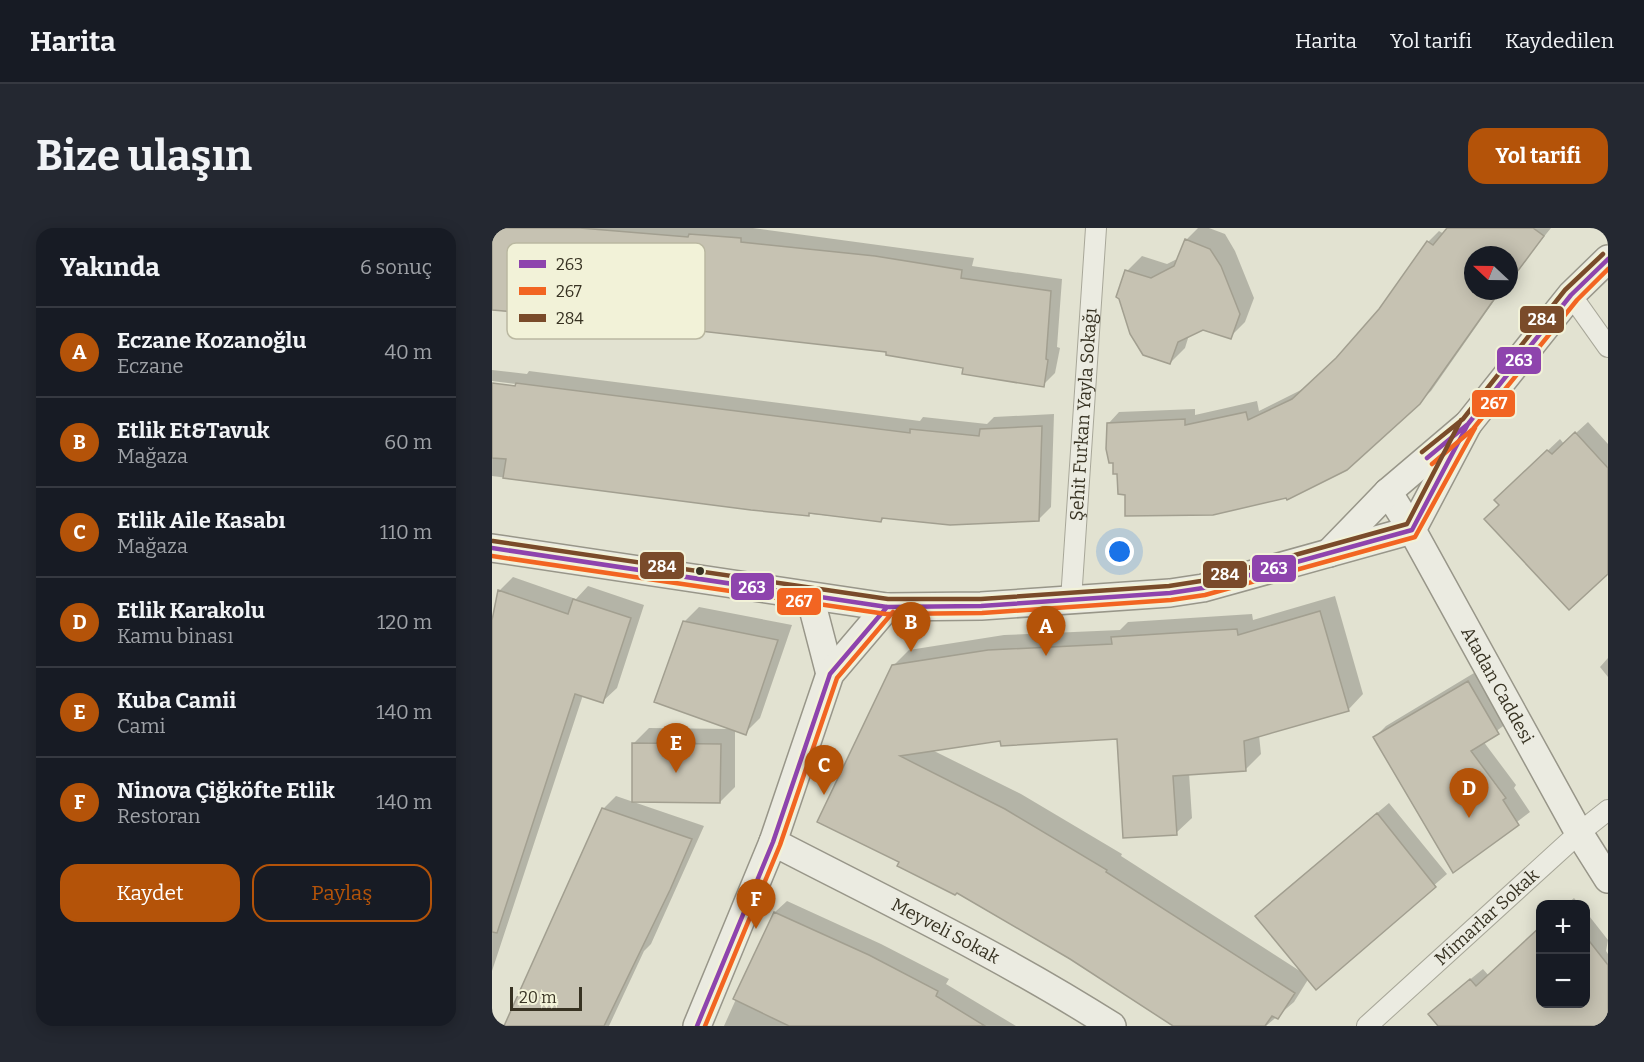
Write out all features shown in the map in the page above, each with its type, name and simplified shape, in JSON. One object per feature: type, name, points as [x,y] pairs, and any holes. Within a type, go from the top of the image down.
[{"type":"main road","points":[[1328,554],[1388,492],[1468,424],[1571,295],[1608,259]]},
{"type":"main road","points":[[492,548],[887,607],[981,606],[1170,593],[1203,588],[1413,530],[1468,424]]},
{"type":"main road","name":"Atadan Caddesi","points":[[1388,492],[1413,530],[1579,833],[1608,879]]},
{"type":"main road","points":[[810,597],[830,674]]},
{"type":"main road","points":[[697,1026],[773,842],[830,674],[887,607]]},
{"type":"main road","name":"Meyveli Sokak","points":[[773,842],[953,936],[1112,1026]]},
{"type":"street","name":"Şehit Furkan Yayla Sokağı","points":[[1071,600],[1096,228]]},
{"type":"street","points":[[1571,295],[1608,347]]},
{"type":"street","name":"Mimarlar Sokak","points":[[1367,1026],[1579,833],[1608,810]]},
{"type":"building","points":[[492,228],[580,228],[688,237],[689,234],[741,238],[741,242],[875,256],[962,270],[961,278],[1051,291],[1046,359],[1048,360],[1044,387],[962,374],[963,368],[886,355],[886,352],[705,332],[705,243],[507,243],[507,311],[492,310]]},
{"type":"building","points":[[1447,228],[1533,228],[1544,236],[1518,271],[1518,246],[1464,246],[1464,300],[1494,300],[1420,404],[1347,470],[1287,500],[1286,498],[1213,515],[1125,516],[1125,495],[1118,494],[1117,474],[1113,474],[1113,463],[1109,463],[1106,449],[1107,423],[1185,419],[1185,425],[1246,412],[1248,420],[1292,399],[1336,358],[1379,309],[1427,241],[1433,245]]},
{"type":"building","points":[[1185,239],[1210,249],[1221,266],[1240,314],[1231,339],[1203,330],[1178,342],[1170,364],[1143,355],[1130,334],[1119,299],[1116,297],[1125,270],[1151,278],[1174,266]]},
{"type":"building","points":[[492,383],[515,386],[516,383],[910,433],[910,429],[979,436],[980,429],[1042,426],[1039,521],[950,525],[882,518],[881,522],[809,513],[809,516],[751,510],[503,478],[506,459],[492,458]]},
{"type":"building","points":[[1575,432],[1608,468],[1608,574],[1569,610],[1484,519],[1499,505],[1494,500],[1547,450],[1552,454]]},
{"type":"building","points":[[498,590],[568,614],[573,599],[631,618],[603,703],[575,694],[497,933],[492,932],[492,620]]},
{"type":"building","points":[[1320,611],[1349,711],[1244,741],[1246,771],[1173,776],[1177,835],[1123,838],[1117,739],[1001,746],[1000,741],[900,756],[1005,809],[1107,870],[1106,872],[1295,993],[1278,1019],[1272,1016],[1265,1026],[1173,1026],[1070,959],[957,893],[955,895],[897,866],[899,862],[817,822],[892,665],[988,650],[1112,644],[1111,637],[1237,629],[1238,635]]},
{"type":"building","points":[[683,621],[778,640],[746,735],[654,702]]},
{"type":"building","points":[[1468,681],[1499,734],[1471,751],[1506,798],[1503,800],[1519,825],[1453,873],[1373,737]]},
{"type":"building","points":[[632,743],[721,744],[720,803],[632,802]]},
{"type":"building","points":[[602,808],[692,839],[670,890],[604,1026],[504,1026]]},
{"type":"building","points":[[1377,813],[1436,887],[1316,990],[1255,916]]},
{"type":"building","points":[[774,912],[869,955],[938,991],[936,996],[985,1026],[789,1026],[733,999]]},
{"type":"building","points":[[1536,931],[1536,1008],[1590,1008],[1590,942],[1608,965],[1608,1026],[1438,1026],[1428,1014],[1470,979],[1476,986]]},
{"type":"transit line","name":"284","points":[[1422,452],[1463,419],[1565,290],[1603,254]]},
{"type":"transit line","name":"263","points":[[1427,458],[1468,424],[1571,295],[1608,259]]},
{"type":"transit line","name":"267","points":[[1432,464],[1473,429],[1577,300],[1608,269]]},
{"type":"transit line","name":"284","points":[[493,541],[888,599],[981,599],[1169,586],[1201,581],[1407,524],[1461,420]]},
{"type":"transit line","name":"263","points":[[492,548],[887,607],[981,606],[1170,593],[1203,588],[1412,530],[1468,424]]},
{"type":"transit line","name":"267","points":[[492,556],[886,614],[982,613],[1171,600],[1205,595],[1415,537],[1475,428]]},
{"type":"transit line","name":"263","points":[[697,1026],[773,842],[830,674],[887,607]]},
{"type":"transit line","name":"267","points":[[705,1026],[780,845],[837,678],[893,612]]},
{"type":"place","name":"Etlik Et&Tavuk","points":[[911,652]]},
{"type":"place","name":"Eczane Kozanoğlu","points":[[1046,656]]},
{"type":"place","name":"Kuba Camii","points":[[676,773]]},
{"type":"place","name":"Etlik Aile Kasabı","points":[[824,795]]},
{"type":"place","name":"Etlik Karakolu","points":[[1469,818]]},
{"type":"place","name":"Ninova Çiğköfte Etlik","points":[[756,929]]}]
